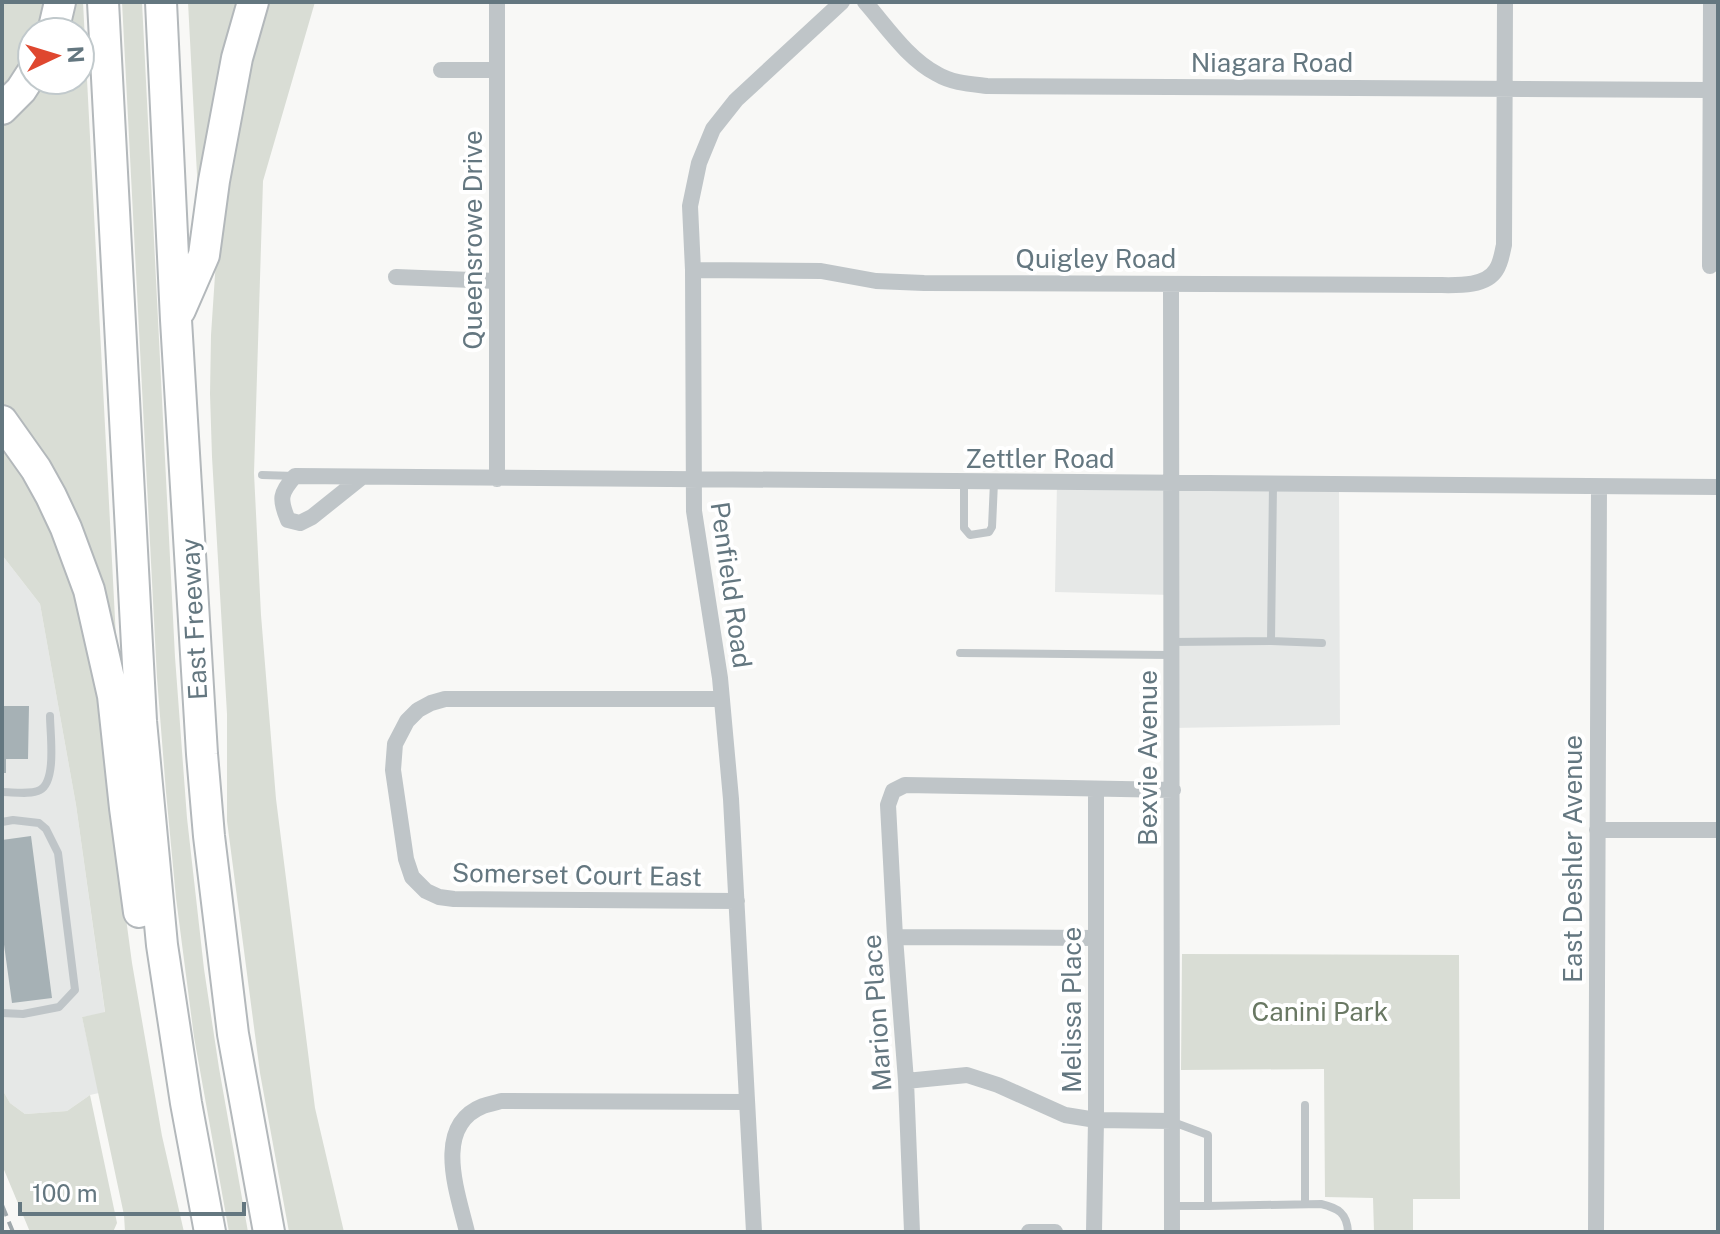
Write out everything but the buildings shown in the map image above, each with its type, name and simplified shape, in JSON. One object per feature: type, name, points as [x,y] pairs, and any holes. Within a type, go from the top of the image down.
[{"type":"highway","points":[[103,2],[141,721],[162,945],[181,1074],[210,1232]]},
{"type":"highway","name":"East Freeway","points":[[161,2],[176,320],[209,836],[233,1034],[269,1232]]},
{"type":"highway","points":[[176,320],[204,255],[234,74],[253,2]]},
{"type":"highway","points":[[2,421],[51,496],[89,590],[113,696],[139,911],[162,945]]},
{"type":"street","name":"Queensrowe Drive","points":[[497,2],[497,479]]},
{"type":"street","name":"Penfield Road","points":[[754,1232],[737,901],[722,699],[694,511],[690,206],[699,163],[713,129],[736,100],[842,2]]},
{"type":"street","name":"Niagara Road","points":[[865,2],[909,54],[938,75],[962,83],[987,86],[1710,90]]},
{"type":"street","points":[[1504,88],[1505,2]]},
{"type":"street","points":[[1710,266],[1711,2]]},
{"type":"street","points":[[441,70],[497,70]]},
{"type":"street","name":"Quigley Road","points":[[693,270],[821,271],[876,281],[924,283],[1464,285],[1485,279],[1496,271],[1504,245],[1504,88]]},
{"type":"street","points":[[396,277],[497,281]]},
{"type":"street","name":"Bexvie Avenue","points":[[1171,284],[1172,1232]]},
{"type":"street","points":[[295,476],[283,490],[282,506],[288,520],[300,523],[362,477]]},
{"type":"street","name":"Zettler Road","points":[[295,476],[1718,487]]},
{"type":"street","name":"East Deshler Avenue","points":[[1596,1232],[1599,487]]},
{"type":"street","name":"Somerset Court East","points":[[722,699],[445,699],[418,710],[407,721],[395,744],[393,770],[406,859],[412,877],[439,897],[737,901]]},
{"type":"street","name":"Marion Place","points":[[912,1232],[906,1081],[888,805],[893,791],[905,785],[1096,789]]},
{"type":"street","points":[[1096,789],[1173,790]]},
{"type":"street","name":"Melissa Place","points":[[1094,1232],[1096,789]]},
{"type":"street","points":[[1597,830],[1718,830]]},
{"type":"street","points":[[895,937],[1096,938]]},
{"type":"street","points":[[906,1081],[967,1075],[998,1085],[1065,1115],[1096,1120],[1172,1121]]},
{"type":"street","points":[[467,1232],[452,1167],[452,1142],[463,1120],[480,1107],[501,1101],[747,1102]]},
{"type":"street","points":[[1029,1232],[1055,1232]]},
{"type":"lane","points":[[262,475],[295,476]]},
{"type":"lane","points":[[964,482],[964,528],[970,535],[989,532],[992,527],[994,482]]},
{"type":"lane","points":[[1271,641],[1273,485]]},
{"type":"lane","points":[[960,653],[1172,649],[1271,641],[1322,643]]},
{"type":"lane","points":[[2,792],[38,792],[45,787],[51,766],[50,716]]},
{"type":"lane","points":[[2,822],[39,823],[46,829],[58,853],[75,990],[59,1007],[23,1014],[2,1013]]},
{"type":"lane","points":[[1305,1105],[1305,1204]]},
{"type":"lane","points":[[1172,1121],[1208,1135],[1208,1206]]},
{"type":"lane","points":[[1172,1206],[1321,1204],[1337,1208],[1344,1215],[1348,1232]]},
{"type":"shaded area","points":[[1057,482],[1339,484],[1340,725],[1172,728],[1171,595],[1055,592]]},
{"type":"shaded area","points":[[2,555],[40,604],[76,805],[105,1013],[82,1017],[99,1093],[90,1095],[67,1111],[25,1114],[10,1103],[2,1089]]},
{"type":"green space","points":[[2,2],[52,2],[47,16],[16,16],[16,77],[2,94]]},
{"type":"green space","points":[[71,2],[83,2],[84,16],[67,16]]},
{"type":"green space","points":[[122,2],[142,2],[175,657],[187,818],[204,969],[248,1232],[229,1232],[194,1037],[176,898],[157,678]]},
{"type":"green space","points":[[188,2],[248,2],[198,194]]},
{"type":"green space","points":[[266,2],[315,2],[263,181],[254,473],[261,615],[276,799],[315,1108],[344,1232],[289,1232],[260,1073],[227,821],[227,714],[212,457],[211,335],[216,260],[240,109]]},
{"type":"green space","points":[[26,96],[88,96],[116,638],[111,638],[9,413],[2,404],[2,122]]},
{"type":"green space","points":[[2,444],[43,508],[79,599],[99,694],[132,963],[162,1136],[184,1232],[125,1232],[82,1017],[105,1012],[76,805],[40,604],[2,555]]},
{"type":"green space","name":"Canini Park","points":[[1182,954],[1459,955],[1460,1199],[1413,1199],[1413,1232],[1374,1232],[1373,1198],[1325,1197],[1324,1069],[1181,1070]]},
{"type":"green space","points":[[2,1089],[10,1103],[25,1114],[67,1111],[90,1095],[117,1223],[113,1232],[30,1232],[2,1165]]},
{"type":"railway","points":[[2,1205],[13,1232]]}]
